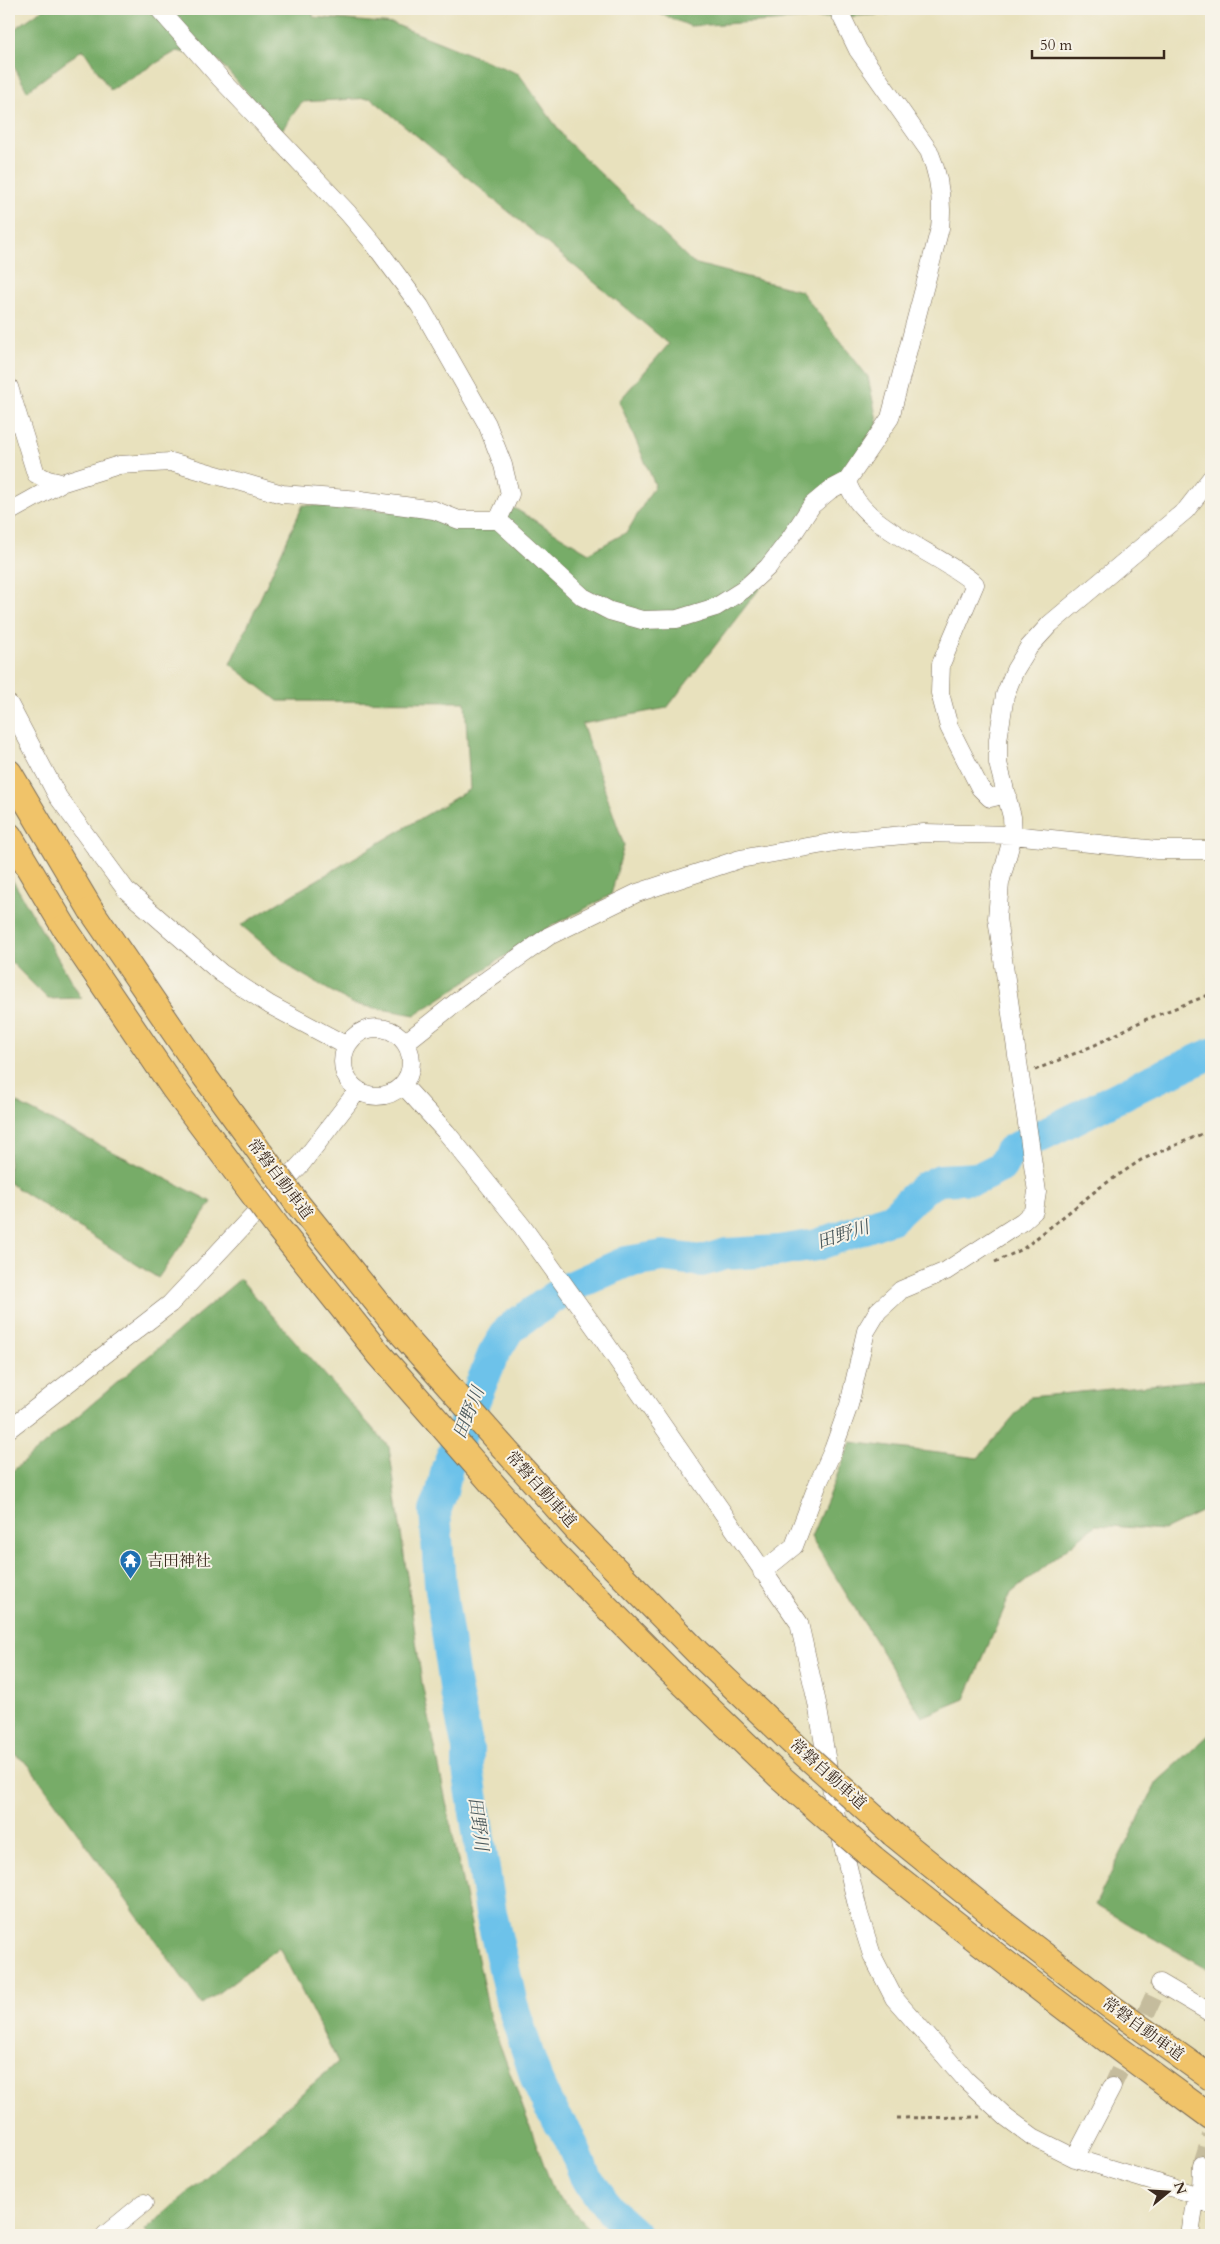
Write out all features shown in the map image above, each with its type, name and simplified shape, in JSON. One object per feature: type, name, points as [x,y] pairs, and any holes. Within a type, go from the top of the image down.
[{"type":"highway","name":"常磐自動車道","points":[[9,772],[91,910],[205,1078],[297,1203],[403,1335],[576,1529],[697,1652],[802,1752],[894,1834],[1004,1924],[1110,2006],[1211,2078]]},
{"type":"highway","name":"常磐自動車道","points":[[9,835],[64,927],[174,1089],[279,1229],[379,1354],[552,1552],[669,1670],[778,1775],[873,1858],[1076,2018],[1211,2116]]},
{"type":"street","points":[[159,9],[220,78],[348,213],[374,244],[420,306],[487,424],[503,465],[510,494],[498,520]]},
{"type":"street","points":[[9,512],[61,483],[119,465],[171,462],[282,494],[362,500],[434,510],[460,520],[498,520],[583,598],[610,611],[642,620],[677,619],[716,607],[743,590],[768,567],[790,540],[812,505],[830,490],[846,481],[890,418],[940,228],[942,212],[937,169],[929,151],[858,50],[838,9]]},
{"type":"street","points":[[9,387],[36,474],[48,480],[61,483]]},
{"type":"street","points":[[762,1572],[794,1546],[849,1406],[866,1332],[878,1311],[901,1290],[946,1271],[1023,1221],[1034,1211],[1037,1192],[998,918],[1000,883],[1013,835],[1012,817],[998,763],[998,740],[1005,695],[1015,670],[1029,647],[1050,624],[1186,510],[1211,478]]},
{"type":"street","points":[[846,481],[850,492],[859,506],[882,524],[961,572],[975,584],[941,664],[940,694],[949,727],[980,788],[990,798],[1007,794]]},
{"type":"street","points":[[9,704],[58,797],[126,890],[221,973],[270,1005],[347,1046]]},
{"type":"street","points":[[405,1043],[464,996],[550,936],[637,893],[740,859],[841,841],[924,833],[1013,835],[1157,850],[1211,850]]},
{"type":"street","points":[[380,1028],[390,1030],[405,1043],[411,1060],[408,1078],[395,1091],[376,1096],[358,1090],[345,1075],[344,1055],[347,1046],[361,1032],[380,1028]]},
{"type":"street","points":[[402,1085],[446,1132],[535,1244],[598,1332],[798,1623],[817,1704],[836,1816],[859,1914],[872,1955],[894,1998],[966,2080],[1006,2117],[1033,2137],[1075,2158],[1196,2195],[1211,2205]]},
{"type":"street","points":[[9,1429],[170,1304],[302,1163],[358,1090]]},
{"type":"street","points":[[1160,1983],[1211,2013]]},
{"type":"street","points":[[1075,2158],[1112,2087]]},
{"type":"street","points":[[1190,2235],[1196,2195],[1201,2189],[1202,2166]]},
{"type":"street","points":[[105,2235],[144,2202]]},
{"type":"path","points":[[1020,1076],[1095,1046],[1142,1021],[1211,994]]},
{"type":"path","points":[[991,1264],[1023,1249],[1099,1188],[1141,1160],[1211,1130]]},
{"type":"path","points":[[897,2118],[1006,2117]]},
{"type":"green space","points":[[43,9],[313,9],[313,17],[394,24],[519,74],[566,140],[693,263],[801,291],[868,377],[879,430],[846,477],[667,708],[582,724],[624,845],[611,895],[546,929],[415,1015],[353,1004],[293,969],[241,925],[470,789],[465,702],[278,701],[230,664],[303,505],[362,508],[430,515],[489,528],[514,508],[589,553],[627,532],[655,485],[619,401],[669,344],[371,98],[302,102],[281,131],[218,60],[177,51],[110,90],[83,49],[27,91],[9,57],[9,33]]},
{"type":"green space","points":[[649,9],[902,9],[889,14],[690,26]]},
{"type":"green space","points":[[9,874],[82,998],[48,999],[9,960]]},
{"type":"green space","points":[[9,1099],[212,1202],[158,1278],[9,1183]]},
{"type":"green space","points":[[240,1279],[389,1447],[422,1683],[490,2018],[554,2192],[596,2235],[149,2235],[145,2230],[338,2062],[279,1947],[202,2005],[28,1764],[9,1750],[9,1474]]},
{"type":"green space","points":[[1211,1379],[1211,1507],[1164,1530],[1096,1525],[1011,1593],[965,1699],[922,1717],[811,1537],[851,1442],[978,1458],[1030,1397]]},
{"type":"green space","points":[[1211,1733],[1211,1971],[1095,1905],[1157,1782]]},
{"type":"waterway","name":"田野川","points":[[636,2235],[617,2218],[586,2178],[570,2139],[548,2105],[537,2081],[512,2004],[491,1913],[468,1769],[468,1749],[455,1687],[440,1583],[435,1511],[442,1492],[447,1468],[493,1355],[509,1329],[566,1289],[626,1262],[663,1256],[702,1261],[726,1254],[778,1251],[817,1245],[892,1218],[924,1188],[940,1180],[979,1178],[1001,1167],[1010,1151],[1146,1083],[1211,1054]]},
{"type":"tunnel","points":[[1112,2087],[1160,1983]]},
{"type":"tunnel","points":[[1202,2165],[1211,2136]]},
{"type":"place","name":"吉田神社","points":[[131,1580]]}]
